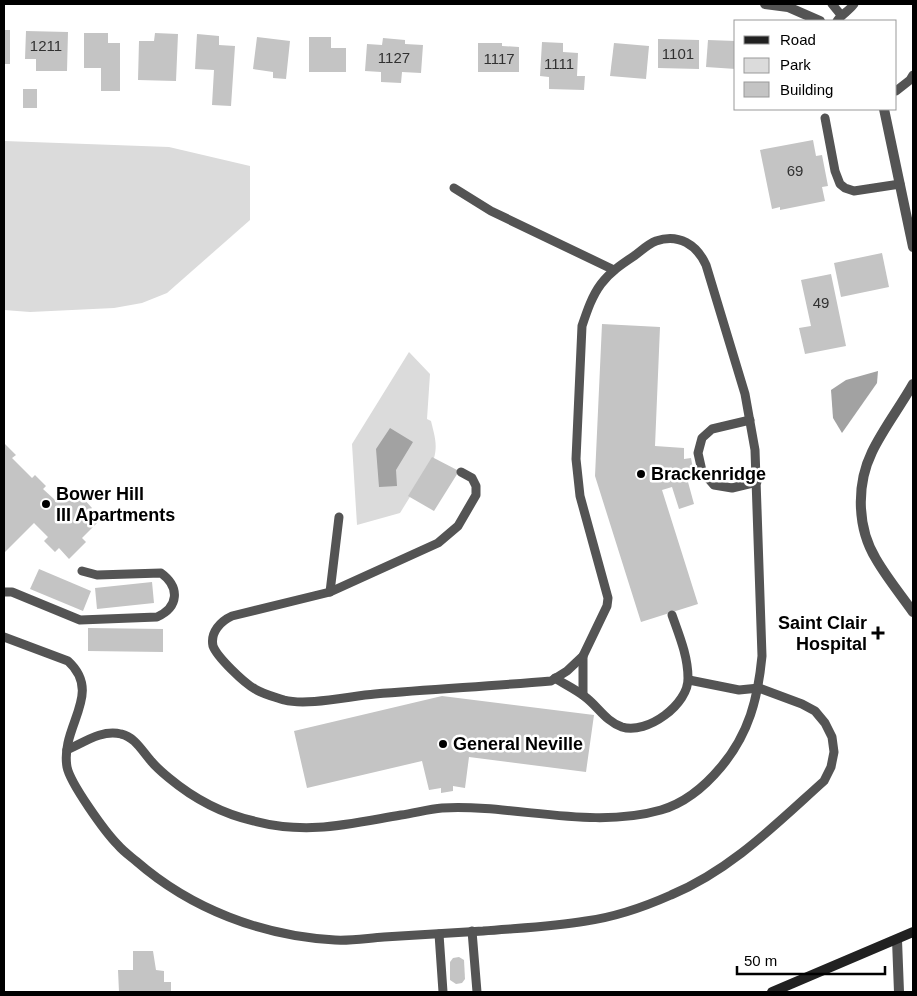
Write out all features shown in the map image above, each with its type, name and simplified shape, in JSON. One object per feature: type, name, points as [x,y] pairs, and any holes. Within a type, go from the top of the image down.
[{"type":"main road","points":[[772,992],[913,932]]},
{"type":"street","points":[[766,4],[788,6],[818,20]]},
{"type":"street","points":[[884,110],[913,248]]},
{"type":"street","points":[[913,384],[872,452],[862,477],[861,506],[864,531],[875,558],[913,612]]},
{"type":"street","points":[[897,940],[899,992]]},
{"type":"lane","points":[[832,4],[839,18],[850,10],[854,4]]},
{"type":"lane","points":[[897,91],[913,75]]},
{"type":"lane","points":[[825,118],[835,171],[840,184],[854,191],[900,184]]},
{"type":"lane","points":[[454,188],[491,211],[614,270]]},
{"type":"lane","points":[[67,750],[102,734],[122,734],[131,738],[158,768],[193,796],[243,818],[283,827],[313,829],[439,808],[467,807],[587,817],[629,816],[663,810],[686,798],[708,782],[730,757],[746,728],[760,688],[762,656],[756,450],[746,394],[701,254],[691,245],[680,239],[667,238],[654,242],[614,270],[601,284],[589,306],[582,326],[576,459],[580,496],[608,598],[607,606],[583,656],[567,671],[550,680],[374,694],[318,701],[285,700],[255,689],[230,669],[214,647],[213,639],[219,625],[232,616],[330,592],[438,543],[458,526],[476,496],[476,486],[472,478],[461,472]]},
{"type":"lane","points":[[750,420],[712,429],[702,438],[698,453],[702,471],[714,485],[732,488],[757,482]]},
{"type":"lane","points":[[330,592],[339,516]]},
{"type":"lane","points":[[4,592],[12,592],[80,620],[91,621],[157,617],[164,614],[174,601],[172,585],[168,578],[161,573],[97,575],[82,571]]},
{"type":"lane","points":[[555,678],[583,695],[606,718],[623,727],[641,727],[657,720],[671,710],[682,696],[689,680],[686,657],[672,615]]},
{"type":"lane","points":[[4,637],[68,661],[82,678],[84,689],[69,737],[67,769],[79,792],[118,846],[156,878],[201,905],[240,922],[283,933],[336,940],[438,934],[585,921],[616,915],[672,895],[716,872],[752,846],[824,781],[831,767],[834,752],[832,737],[826,723],[815,711],[802,704],[760,688],[739,690],[689,680]]},
{"type":"lane","points":[[583,656],[583,695]]},
{"type":"lane","points":[[472,931],[477,992]]},
{"type":"lane","points":[[438,934],[443,992]]},
{"type":"green space","points":[[4,141],[169,147],[250,166],[250,220],[167,293],[142,303],[114,308],[30,312],[4,310]]},
{"type":"green space","points":[[409,352],[430,374],[427,419],[431,421],[435,439],[434,458],[400,513],[357,525],[352,444]]},
{"type":"shaded area","points":[[878,371],[877,383],[842,433],[833,418],[831,390],[846,380]]},
{"type":"shaded area","points":[[390,428],[413,442],[396,470],[397,486],[379,487],[376,449]]},
{"type":"building","points":[[4,30],[10,30],[10,64],[4,64]]},
{"type":"building","points":[[26,31],[68,32],[67,71],[36,71],[36,59],[25,59]]},
{"type":"building","points":[[84,33],[108,33],[108,43],[120,43],[120,91],[101,91],[101,68],[84,68]]},
{"type":"building","points":[[155,33],[178,34],[176,81],[138,80],[139,41],[154,41]]},
{"type":"building","points":[[197,34],[219,36],[219,45],[235,46],[231,106],[212,105],[214,70],[195,69]]},
{"type":"building","points":[[257,37],[290,41],[286,79],[273,78],[273,72],[253,69]]},
{"type":"building","points":[[309,37],[331,37],[331,48],[346,48],[346,72],[309,72]]},
{"type":"building","points":[[383,38],[405,40],[405,44],[423,45],[421,73],[402,72],[401,83],[381,82],[381,72],[365,71],[367,44],[382,45]]},
{"type":"building","points":[[658,39],[699,40],[699,69],[658,68]]},
{"type":"building","points":[[708,40],[734,41],[734,69],[706,67]]},
{"type":"building","points":[[542,42],[563,43],[563,52],[578,53],[577,76],[585,76],[584,90],[549,89],[549,77],[540,76]]},
{"type":"building","points":[[478,43],[502,43],[502,46],[519,47],[519,72],[478,72]]},
{"type":"building","points":[[614,43],[649,46],[646,79],[610,76]]},
{"type":"building","points":[[23,89],[37,89],[37,108],[23,108]]},
{"type":"building","points":[[813,140],[816,156],[822,155],[828,186],[822,187],[825,201],[780,210],[780,207],[772,209],[760,150]]},
{"type":"building","points":[[882,253],[889,287],[841,297],[834,263]]},
{"type":"building","points":[[831,274],[846,346],[805,354],[799,328],[811,326],[801,280]]},
{"type":"building","name":"Brackenridge","points":[[602,324],[660,327],[655,446],[684,448],[684,459],[691,458],[693,469],[685,471],[694,504],[679,509],[672,487],[662,490],[698,604],[641,622],[595,476]]},
{"type":"building","name":"Bower Hill III Apartments","points":[[4,443],[16,455],[12,458],[32,478],[35,475],[46,486],[43,489],[55,500],[66,489],[78,501],[82,497],[92,508],[89,512],[99,521],[82,538],[86,542],[69,559],[59,548],[55,552],[44,541],[48,537],[34,523],[4,553]]},
{"type":"building","points":[[432,457],[459,471],[434,511],[408,496]]},
{"type":"building","points":[[39,569],[91,591],[83,611],[30,589]]},
{"type":"building","points":[[152,582],[154,603],[97,609],[95,588]]},
{"type":"building","points":[[88,628],[163,629],[163,652],[88,651]]},
{"type":"building","name":"General Neville","points":[[442,696],[594,715],[586,772],[469,757],[465,788],[453,786],[453,791],[441,793],[441,788],[429,790],[422,761],[307,788],[294,731]]},
{"type":"building","points":[[133,951],[153,951],[156,970],[164,971],[164,982],[171,982],[171,992],[119,992],[118,970],[133,970]]},
{"type":"building","points":[[459,957],[464,960],[465,979],[462,983],[456,984],[450,980],[450,962],[453,958]]},
{"type":"place","name":"Brackenridge","points":[[641,474]]},
{"type":"place","name":"Bower Hill III Apartments","points":[[46,504]]},
{"type":"place","name":"Saint Clair Hospital","points":[[878,633]]},
{"type":"place","name":"General Neville","points":[[443,744]]}]
